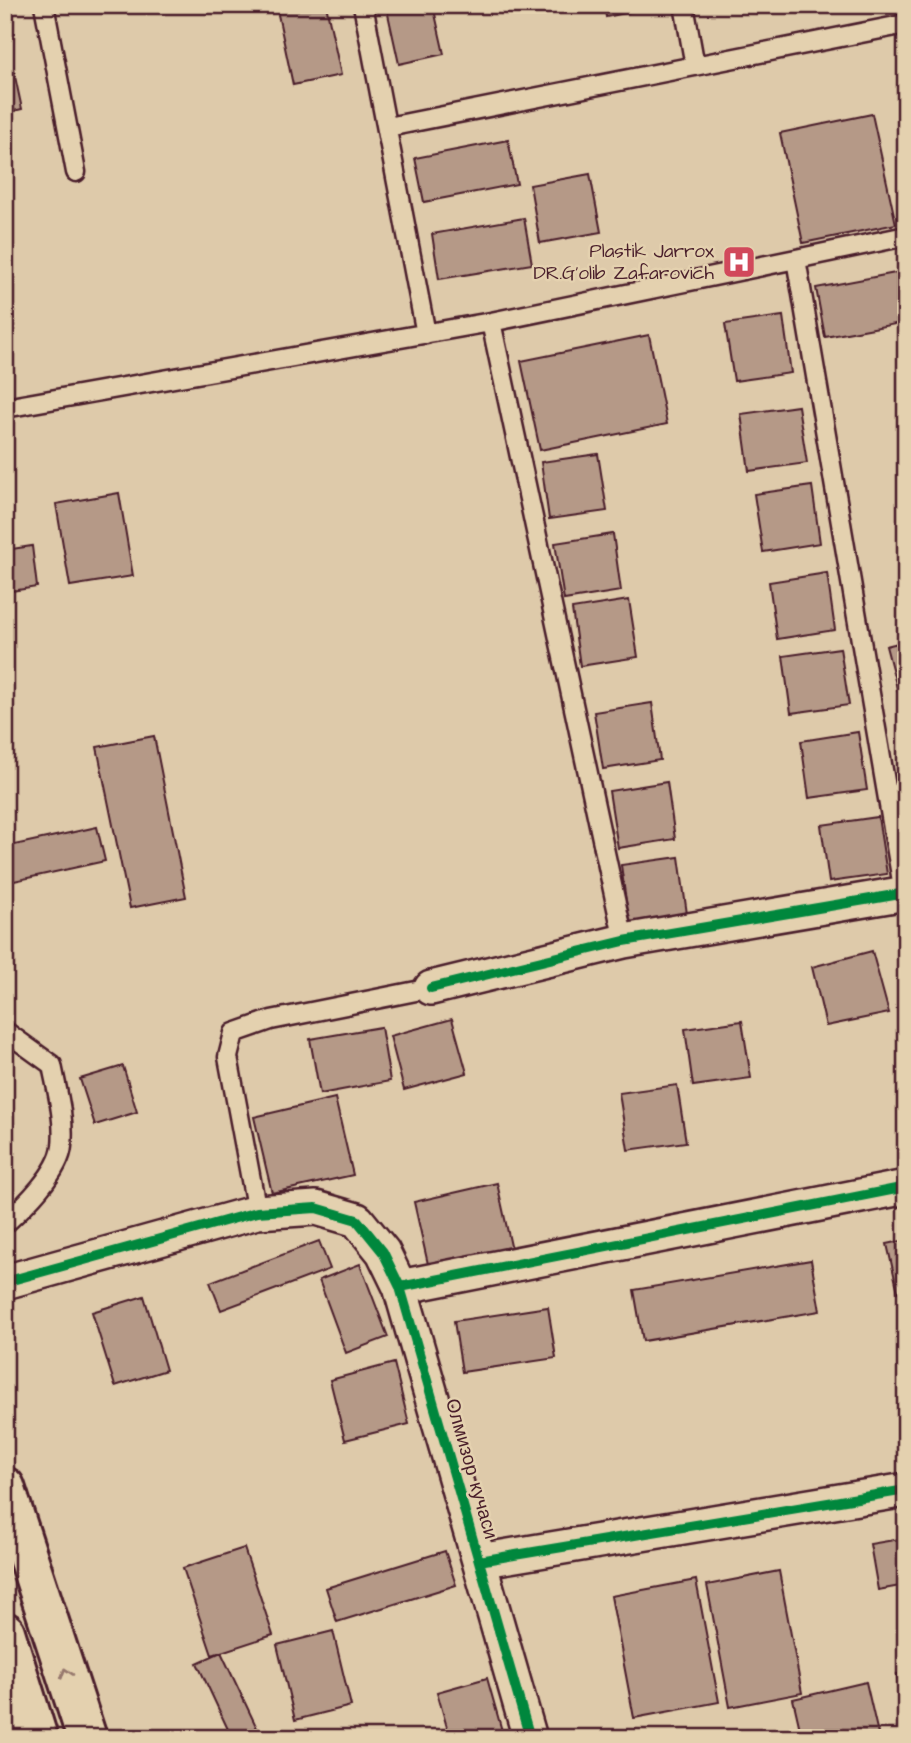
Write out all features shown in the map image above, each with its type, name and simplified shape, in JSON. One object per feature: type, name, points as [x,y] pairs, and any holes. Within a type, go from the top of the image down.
[{"type":"main road","points":[[5,1487],[87,1738]]},
{"type":"main road","points":[[5,1632],[38,1738]]},
{"type":"street","points":[[431,988],[624,941],[905,893]]},
{"type":"street","points":[[400,1287],[906,1187]]},
{"type":"street","name":"Олмизор кучаси","points":[[257,1212],[316,1208],[357,1220],[383,1252],[400,1287],[530,1738]]},
{"type":"street","points":[[5,1282],[257,1212]]},
{"type":"street","points":[[479,1561],[906,1490]]},
{"type":"lane","points":[[44,5],[76,172]]},
{"type":"lane","points":[[363,5],[426,334]]},
{"type":"lane","points":[[684,5],[695,66]]},
{"type":"lane","points":[[388,127],[906,24]]},
{"type":"lane","points":[[5,408],[491,322],[906,236]]},
{"type":"lane","points":[[796,259],[905,893]]},
{"type":"lane","points":[[491,322],[624,941]]},
{"type":"lane","points":[[257,1212],[228,1057],[234,1033],[271,1020],[431,988]]},
{"type":"lane","points":[[5,1031],[52,1065],[60,1107],[62,1149],[38,1192],[5,1224]]},
{"type":"building","points":[[276,5],[326,5],[341,75],[293,85]]},
{"type":"building","points":[[386,5],[433,5],[444,54],[399,64]]},
{"type":"building","points":[[604,5],[639,5],[640,10],[606,17]]},
{"type":"building","points":[[5,30],[22,109],[5,113]]},
{"type":"building","points":[[872,114],[896,224],[803,243],[780,133]]},
{"type":"building","points":[[508,140],[517,184],[424,202],[415,158]]},
{"type":"building","points":[[590,174],[601,232],[540,243],[530,185]]},
{"type":"building","points":[[524,218],[532,264],[439,279],[432,234]]},
{"type":"building","points":[[906,271],[906,322],[825,337],[816,288]]},
{"type":"building","points":[[783,316],[791,373],[734,381],[725,324]]},
{"type":"building","points":[[649,335],[667,424],[540,450],[521,361]]},
{"type":"building","points":[[798,406],[807,463],[749,471],[741,414]]},
{"type":"building","points":[[598,454],[607,511],[549,519],[541,462]]},
{"type":"building","points":[[812,486],[820,543],[763,552],[754,494]]},
{"type":"building","points":[[119,493],[133,576],[70,586],[56,504]]},
{"type":"building","points":[[613,534],[621,591],[564,600],[555,543]]},
{"type":"building","points":[[32,546],[37,587],[5,592],[5,550]]},
{"type":"building","points":[[827,573],[835,630],[777,639],[769,582]]},
{"type":"building","points":[[629,600],[638,657],[580,666],[572,609]]},
{"type":"building","points":[[906,641],[906,702],[901,703],[886,646]]},
{"type":"building","points":[[840,648],[849,705],[791,713],[783,656]]},
{"type":"building","points":[[652,703],[660,760],[603,769],[594,712]]},
{"type":"building","points":[[858,732],[867,790],[809,798],[801,741]]},
{"type":"building","points":[[154,736],[186,897],[130,908],[97,747]]},
{"type":"building","points":[[667,782],[675,839],[618,848],[609,791]]},
{"type":"building","points":[[906,805],[906,830],[900,806]]},
{"type":"building","points":[[878,817],[887,874],[829,882],[821,825]]},
{"type":"building","points":[[97,827],[105,861],[5,883],[5,847]]},
{"type":"building","points":[[679,857],[687,914],[629,923],[621,865]]},
{"type":"building","points":[[872,951],[889,1013],[826,1026],[812,967]]},
{"type":"building","points":[[452,1019],[467,1073],[404,1090],[390,1036]]},
{"type":"building","points":[[742,1021],[751,1078],[693,1086],[685,1029]]},
{"type":"building","points":[[381,1027],[390,1081],[320,1094],[310,1039]]},
{"type":"building","points":[[123,1066],[137,1112],[95,1125],[80,1079]]},
{"type":"building","points":[[677,1085],[686,1142],[628,1150],[619,1093]]},
{"type":"building","points":[[335,1098],[353,1175],[272,1193],[254,1117]]},
{"type":"building","points":[[497,1183],[513,1255],[430,1273],[414,1202]]},
{"type":"building","points":[[906,1240],[906,1290],[898,1292],[887,1244]]},
{"type":"building","points":[[319,1241],[330,1269],[221,1310],[210,1282]]},
{"type":"building","points":[[811,1260],[820,1311],[643,1341],[634,1290]]},
{"type":"building","points":[[360,1264],[388,1337],[346,1353],[319,1280]]},
{"type":"building","points":[[144,1296],[166,1370],[115,1386],[92,1312]]},
{"type":"building","points":[[548,1307],[556,1358],[462,1372],[454,1321]]},
{"type":"building","points":[[394,1363],[409,1424],[345,1440],[330,1380]]},
{"type":"building","points":[[906,1538],[906,1585],[878,1590],[870,1544]]},
{"type":"building","points":[[244,1548],[273,1635],[212,1655],[183,1568]]},
{"type":"building","points":[[445,1551],[456,1585],[337,1622],[326,1588]]},
{"type":"building","points":[[779,1571],[802,1693],[730,1707],[707,1585]]},
{"type":"building","points":[[696,1580],[719,1702],[634,1718],[611,1596]]},
{"type":"building","points":[[333,1631],[351,1706],[295,1720],[277,1645]]},
{"type":"building","points":[[221,1652],[257,1728],[238,1738],[232,1738],[197,1663]]},
{"type":"building","points":[[906,1673],[906,1738],[903,1738],[897,1674]]},
{"type":"building","points":[[487,1678],[504,1738],[450,1738],[437,1692]]},
{"type":"building","points":[[866,1682],[879,1738],[802,1738],[793,1699]]},
{"type":"cycle path","points":[[431,988],[624,941],[906,893]]},
{"type":"cycle path","points":[[400,1287],[906,1187]]},
{"type":"cycle path","points":[[5,1282],[257,1212],[316,1208],[357,1220],[383,1252],[400,1287],[530,1738]]},
{"type":"cycle path","points":[[479,1561],[906,1490]]},
{"type":"place","name":"Plastik Jarrox DR.G’olib Zafarovich","points":[[739,262]]}]
